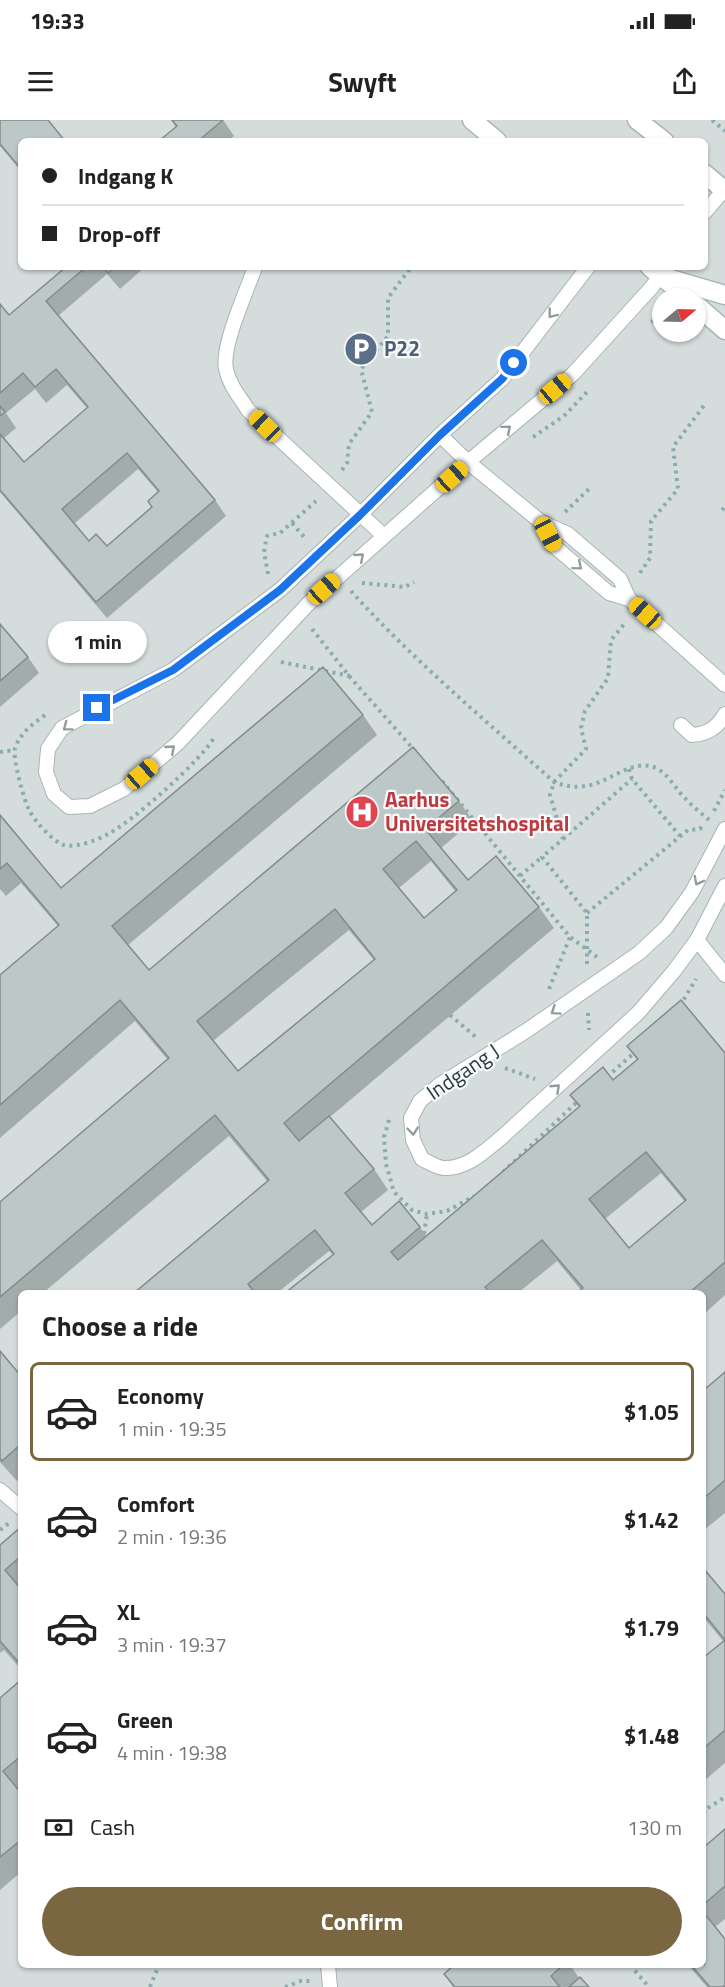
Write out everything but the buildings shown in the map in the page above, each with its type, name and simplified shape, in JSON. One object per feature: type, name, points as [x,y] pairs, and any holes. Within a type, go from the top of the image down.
[{"type":"street","points":[[472,120],[493,138]]},
{"type":"street","points":[[637,120],[660,138]]},
{"type":"street","points":[[708,177],[724,191]]},
{"type":"street","points":[[658,270],[725,295]]},
{"type":"street","points":[[658,270],[677,288]]},
{"type":"street","points":[[706,314],[725,330]]},
{"type":"lane","points":[[708,209],[724,191]]},
{"type":"lane","points":[[254,270],[226,349],[226,368],[231,384],[248,410],[384,536]]},
{"type":"lane","points":[[586,270],[502,379],[440,435],[280,590],[173,670],[62,728],[48,749],[46,772],[54,795],[69,807],[90,806],[124,789],[178,743],[299,614],[339,576],[468,462],[573,374],[658,270]]},
{"type":"lane","points":[[440,435],[468,462],[541,522],[568,534],[620,579],[629,599],[725,685]]},
{"type":"lane","points":[[681,725],[692,735],[710,732],[725,714]]},
{"type":"lane","name":"Indgang J","points":[[724,831],[692,892],[666,928],[639,953],[587,990],[439,1085],[420,1101],[411,1118],[413,1140],[422,1159],[442,1168],[460,1167],[480,1156],[549,1094],[638,1013],[674,971],[697,940],[725,886]]},
{"type":"lane","points":[[697,940],[725,975]]},
{"type":"lane","points":[[0,1491],[18,1506]]},
{"type":"lane","points":[[328,1968],[330,1987]]},
{"type":"path","points":[[712,120],[725,131]]},
{"type":"path","points":[[280,590],[268,574],[264,552],[267,536],[280,533],[292,523],[347,463],[352,437],[372,412],[361,369],[388,336],[388,298],[409,270]]},
{"type":"path","points":[[645,328],[652,320]]},
{"type":"path","points":[[527,441],[564,416],[589,390]]},
{"type":"path","points":[[563,839],[550,795],[554,782],[586,748],[581,728],[585,711],[608,678],[610,640],[627,620],[629,599],[634,582],[650,558],[651,522],[678,489],[673,447],[705,403]]},
{"type":"path","points":[[555,507],[563,514],[591,487]]},
{"type":"path","points":[[292,523],[319,554]]},
{"type":"path","points":[[259,581],[268,574]]},
{"type":"path","points":[[339,576],[389,632],[554,782],[567,787],[588,786],[639,766],[653,767],[663,773],[684,797],[724,831]]},
{"type":"path","points":[[358,583],[405,586],[414,582]]},
{"type":"path","points":[[299,614],[418,753]]},
{"type":"path","points":[[304,637],[312,628]]},
{"type":"path","points":[[273,669],[288,654]]},
{"type":"path","points":[[280,662],[350,676]]},
{"type":"path","points":[[49,712],[25,730],[14,750],[29,810],[48,834],[64,845],[82,844],[109,834],[191,766],[213,741],[217,733]]},
{"type":"path","points":[[0,752],[14,750]]},
{"type":"path","points":[[629,769],[632,779],[680,836]]},
{"type":"path","points":[[440,779],[570,937],[615,970]]},
{"type":"path","points":[[520,876],[632,779]]},
{"type":"path","points":[[587,913],[688,830],[700,829],[709,820],[725,790]]},
{"type":"path","points":[[542,858],[587,913],[587,990],[591,1055]]},
{"type":"path","points":[[545,997],[570,937]]},
{"type":"path","points":[[676,1009],[684,1001],[709,956]]},
{"type":"path","points":[[450,1015],[477,1038]]},
{"type":"path","points":[[467,1044],[487,1032]]},
{"type":"path","points":[[609,1039],[624,1064],[626,1074]]},
{"type":"path","points":[[599,1084],[624,1064],[639,1048]]},
{"type":"path","points":[[480,1059],[534,1078],[565,1113]]},
{"type":"path","points":[[500,1174],[582,1098]]},
{"type":"path","points":[[392,1111],[384,1137],[386,1164],[394,1192],[412,1210],[428,1214],[447,1211],[483,1189]]},
{"type":"path","points":[[424,1234],[428,1214]]},
{"type":"path","points":[[706,1809],[725,1797]]},
{"type":"path","points":[[150,1987],[158,1968]]},
{"type":"path","points":[[633,1968],[649,1987]]},
{"type":"shaded area","name":"Aarhus Universitetshospital","points":[[0,120],[725,120],[725,1987],[0,1987]]},
{"type":"place","name":"P22","points":[[361,349]]},
{"type":"place","name":"Aarhus Universitetshospital","points":[[362,812]]},
{"type":"route","points":[[97,708],[173,670],[280,590],[440,435],[502,379],[514,363]]}]
